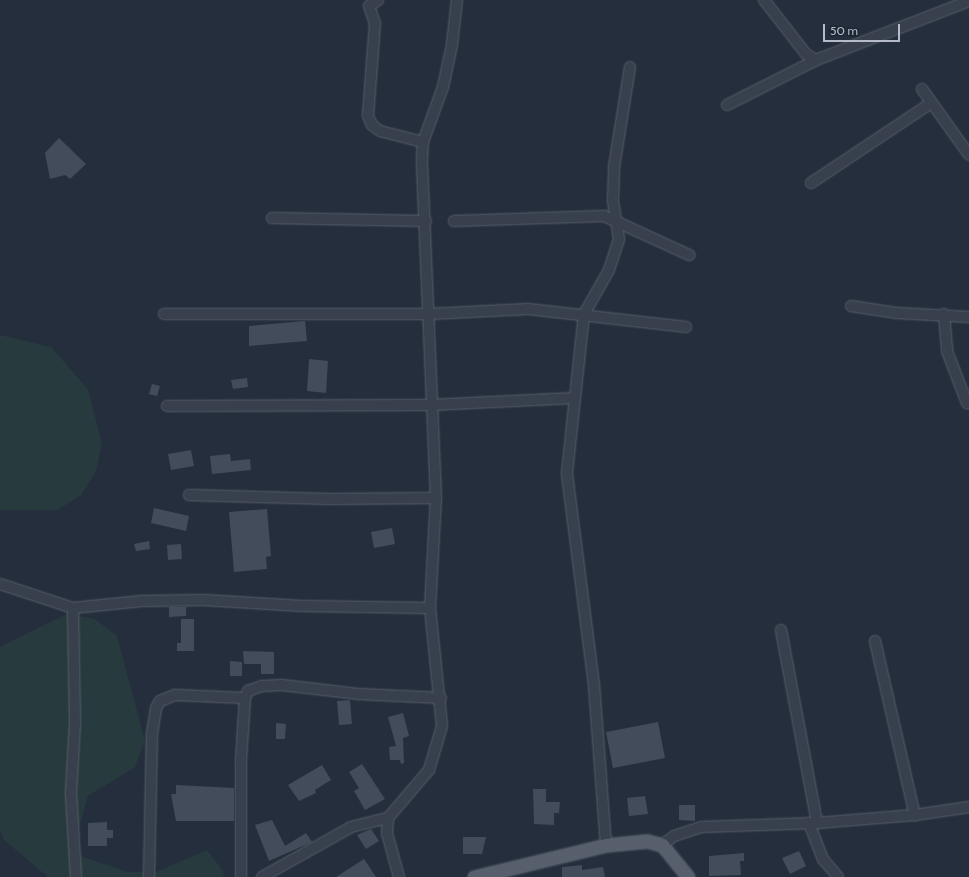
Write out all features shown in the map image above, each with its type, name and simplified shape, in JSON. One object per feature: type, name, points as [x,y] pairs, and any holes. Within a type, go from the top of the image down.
[{"type":"main road","points":[[474,877],[606,845],[647,841],[662,845],[688,877]]},
{"type":"street","points":[[378,0],[369,6],[375,23],[368,116],[372,125],[380,131],[423,142]]},
{"type":"street","points":[[262,877],[351,827],[388,818],[429,770],[435,758],[442,726],[441,698],[430,608],[436,498],[430,405],[429,314],[423,142],[443,87],[457,0]]},
{"type":"street","points":[[764,0],[806,54],[816,60]]},
{"type":"street","points":[[727,106],[816,60],[969,1]]},
{"type":"street","points":[[606,845],[593,677],[567,473],[584,314],[608,270],[619,239],[619,224],[612,200],[614,166],[630,67]]},
{"type":"street","points":[[922,89],[969,155]]},
{"type":"street","points":[[811,184],[931,103]]},
{"type":"street","points":[[454,221],[604,216],[688,255]]},
{"type":"street","points":[[272,218],[426,221]]},
{"type":"street","points":[[851,306],[897,313],[944,314],[969,317]]},
{"type":"street","points":[[164,314],[429,314],[505,309],[584,314],[686,327]]},
{"type":"street","points":[[944,314],[947,351],[967,403]]},
{"type":"street","points":[[167,406],[430,405],[575,398]]},
{"type":"street","points":[[190,494],[329,499],[436,498]]},
{"type":"street","points":[[0,584],[73,608],[142,601],[195,600],[430,608]]},
{"type":"street","points":[[73,608],[75,723],[71,793],[76,877]]},
{"type":"street","points":[[781,630],[813,823],[823,859],[838,877]]},
{"type":"street","points":[[875,641],[916,815]]},
{"type":"street","points":[[241,877],[241,760],[244,698],[254,688],[282,685],[359,694],[441,698]]},
{"type":"street","points":[[149,877],[152,734],[156,708],[160,701],[175,695],[244,698]]},
{"type":"street","points":[[662,845],[674,836],[701,827],[813,823],[916,815],[969,807]]},
{"type":"street","points":[[388,818],[387,833],[399,877]]},
{"type":"shaded area","points":[[0,335],[51,347],[88,389],[102,443],[96,471],[81,495],[58,510],[0,510]]},
{"type":"shaded area","points":[[67,614],[95,619],[117,636],[145,741],[135,767],[88,796],[72,853],[128,872],[156,872],[207,850],[223,871],[224,877],[48,877],[4,840],[0,831],[0,647]]},
{"type":"building","points":[[59,138],[86,164],[70,179],[65,175],[50,179],[45,153]]},
{"type":"building","points":[[305,321],[307,341],[249,346],[249,326]]},
{"type":"building","points":[[309,359],[328,361],[326,393],[307,391]]},
{"type":"building","points":[[247,378],[248,387],[233,389],[231,380]]},
{"type":"building","points":[[152,384],[160,386],[157,396],[149,394]]},
{"type":"building","points":[[191,450],[194,466],[171,470],[168,454]]},
{"type":"building","points":[[230,454],[231,461],[250,459],[251,470],[212,474],[210,456]]},
{"type":"building","points":[[154,508],[189,516],[186,531],[151,523]]},
{"type":"building","points":[[267,509],[271,556],[266,557],[267,569],[234,572],[229,512]]},
{"type":"building","points":[[392,528],[395,544],[374,548],[371,532]]},
{"type":"building","points":[[149,541],[150,549],[136,551],[134,544]]},
{"type":"building","points":[[181,544],[182,559],[168,560],[167,545]]},
{"type":"building","points":[[169,607],[186,607],[186,616],[169,617]]},
{"type":"building","points":[[181,619],[194,619],[194,651],[177,651],[177,643],[181,643]]},
{"type":"building","points":[[243,651],[274,652],[274,674],[261,674],[261,664],[244,664]]},
{"type":"building","points":[[230,661],[242,662],[242,676],[230,676]]},
{"type":"building","points":[[350,700],[352,724],[339,725],[337,701]]},
{"type":"building","points":[[403,713],[409,736],[403,738],[404,763],[401,764],[400,760],[390,760],[389,747],[396,746],[388,717]]},
{"type":"building","points":[[658,722],[665,758],[613,768],[606,732]]},
{"type":"building","points":[[276,723],[286,724],[285,739],[276,739]]},
{"type":"building","points":[[362,764],[385,799],[365,810],[354,791],[359,788],[349,772]]},
{"type":"building","points":[[322,765],[331,780],[315,790],[316,793],[299,801],[288,785]]},
{"type":"building","points":[[176,785],[234,788],[234,821],[176,821],[171,794],[176,794]]},
{"type":"building","points":[[533,789],[546,789],[546,802],[560,802],[559,813],[554,813],[554,825],[534,824]]},
{"type":"building","points":[[645,796],[648,814],[629,816],[627,798]]},
{"type":"building","points":[[679,805],[695,805],[695,821],[679,820]]},
{"type":"building","points":[[272,820],[285,846],[306,833],[312,842],[269,861],[255,825]]},
{"type":"building","points":[[107,822],[107,830],[113,830],[113,838],[107,838],[107,846],[88,846],[88,823]]},
{"type":"building","points":[[371,829],[379,841],[366,849],[357,835]]},
{"type":"building","points":[[463,837],[486,837],[482,854],[463,854]]},
{"type":"building","points":[[799,851],[806,866],[790,874],[782,858]]},
{"type":"building","points":[[744,853],[744,861],[740,861],[741,875],[709,876],[709,856]]},
{"type":"building","points":[[364,859],[376,877],[336,877]]},
{"type":"building","points":[[582,865],[582,870],[603,867],[605,877],[562,877],[562,867]]}]
